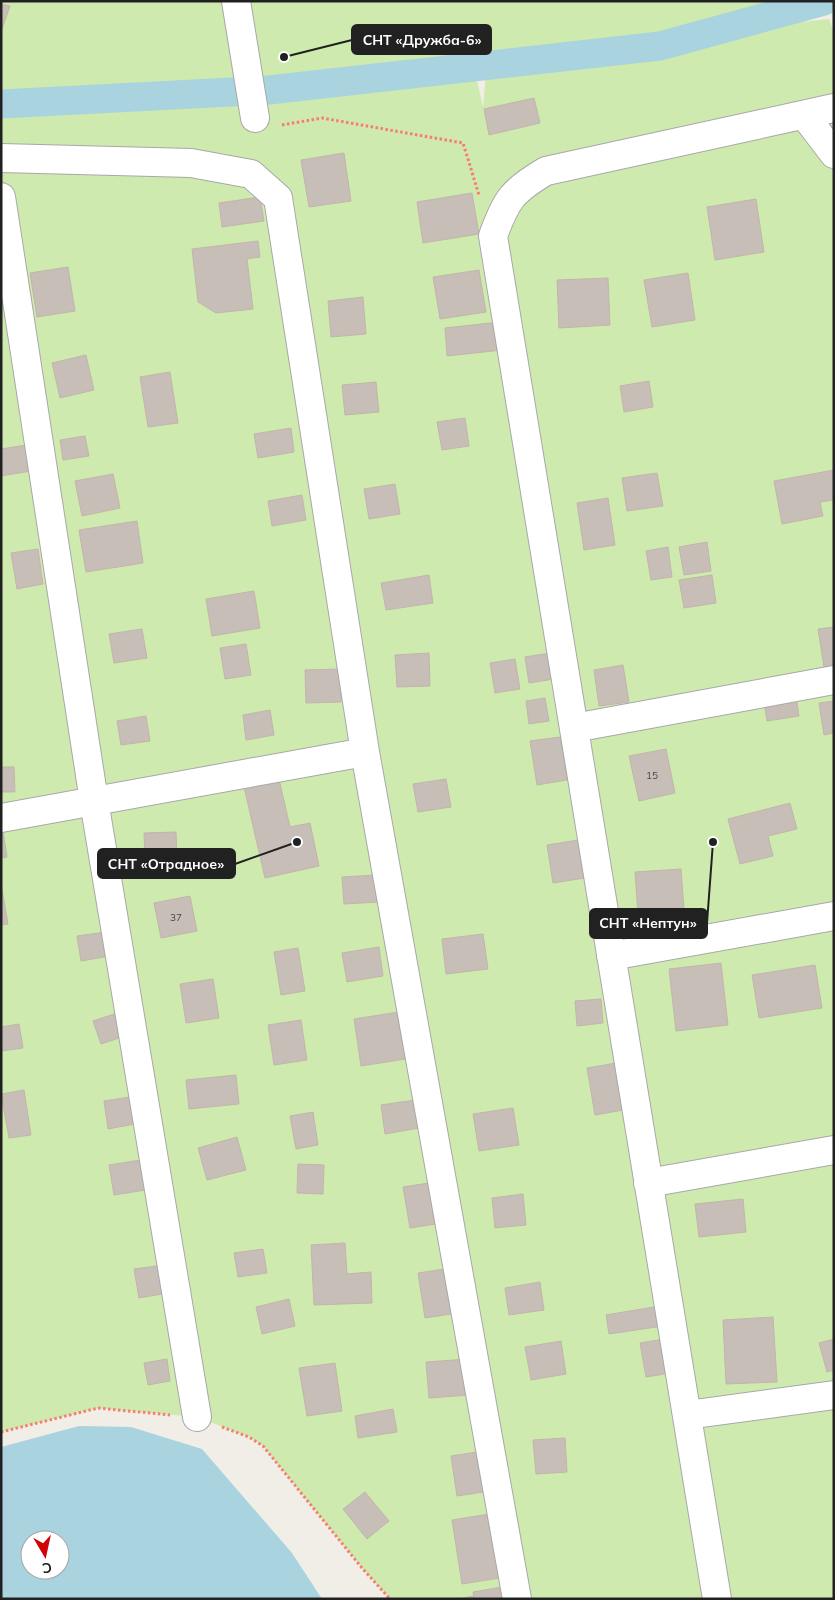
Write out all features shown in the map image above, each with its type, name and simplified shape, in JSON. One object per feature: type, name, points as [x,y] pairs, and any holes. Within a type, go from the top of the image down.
[{"type":"street","points":[[236,1],[244,46],[265,122]]},
{"type":"street","points":[[717,1599],[493,236],[504,205],[523,184],[546,171],[805,116],[834,108]]},
{"type":"street","points":[[805,116],[834,154]]},
{"type":"street","points":[[1,158],[191,163],[251,174],[278,198],[365,752],[517,1599]]},
{"type":"street","points":[[1,197],[94,801],[197,1417]]},
{"type":"street","points":[[574,728],[834,680]]},
{"type":"street","points":[[1,818],[365,752]]},
{"type":"street","points":[[611,956],[834,916]]},
{"type":"street","points":[[648,1183],[834,1150]]},
{"type":"street","points":[[687,1415],[834,1395]]},
{"type":"path","points":[[265,122],[322,118],[462,143],[493,236]]},
{"type":"path","points":[[1,1432],[98,1408],[197,1417],[249,1437],[263,1446],[362,1568],[390,1599]]},
{"type":"green space","points":[[1,1],[824,1],[660,46],[474,67],[483,107],[486,74],[668,51],[774,25],[829,19],[834,33],[834,1599],[390,1599],[362,1568],[263,1446],[249,1437],[197,1417],[98,1408],[1,1432]]},
{"type":"water","points":[[79,1426],[131,1427],[202,1449],[292,1553],[322,1599],[1,1599],[1,1447]]},
{"type":"building","points":[[1,4],[10,6],[1,32]]},
{"type":"building","points":[[534,98],[540,123],[489,135],[484,109]]},
{"type":"building","points":[[344,153],[351,201],[309,207],[301,160]]},
{"type":"building","points":[[472,193],[479,234],[423,243],[417,202]]},
{"type":"building","points":[[260,197],[264,221],[222,227],[219,203]]},
{"type":"building","points":[[756,199],[764,252],[715,260],[707,207]]},
{"type":"building","points":[[258,241],[260,257],[247,259],[253,309],[216,313],[198,302],[192,249]]},
{"type":"building","points":[[68,267],[75,311],[37,317],[30,273]]},
{"type":"building","points":[[479,270],[486,312],[440,319],[433,277]]},
{"type":"building","points":[[688,273],[695,320],[652,327],[644,280]]},
{"type":"building","points":[[608,278],[610,325],[559,328],[557,280]]},
{"type":"building","points":[[363,297],[366,334],[331,337],[328,301]]},
{"type":"building","points":[[499,322],[502,350],[447,356],[445,328]]},
{"type":"building","points":[[86,355],[94,390],[60,398],[52,363]]},
{"type":"building","points":[[170,372],[178,423],[148,427],[140,377]]},
{"type":"building","points":[[649,381],[653,407],[624,412],[620,386]]},
{"type":"building","points":[[376,382],[379,412],[345,415],[342,385]]},
{"type":"building","points":[[465,418],[469,446],[442,450],[437,422]]},
{"type":"building","points":[[291,428],[294,452],[258,458],[254,434]]},
{"type":"building","points":[[85,436],[89,456],[63,460],[60,440]]},
{"type":"building","points":[[27,445],[31,471],[1,476],[1,449]]},
{"type":"building","points":[[834,470],[834,500],[820,502],[823,516],[782,524],[774,481]]},
{"type":"building","points":[[657,473],[663,506],[627,511],[622,478]]},
{"type":"building","points":[[113,474],[120,508],[82,516],[75,481]]},
{"type":"building","points":[[395,484],[400,514],[369,519],[364,489]]},
{"type":"building","points":[[302,495],[306,520],[272,526],[268,501]]},
{"type":"building","points":[[608,498],[615,545],[584,550],[577,503]]},
{"type":"building","points":[[137,521],[143,563],[86,572],[79,530]]},
{"type":"building","points":[[707,542],[711,571],[684,575],[679,547]]},
{"type":"building","points":[[668,547],[672,577],[651,580],[646,551]]},
{"type":"building","points":[[38,549],[43,584],[17,589],[11,553]]},
{"type":"building","points":[[429,575],[433,603],[386,610],[381,583]]},
{"type":"building","points":[[712,575],[716,603],[684,608],[679,580]]},
{"type":"building","points":[[254,591],[260,628],[212,636],[206,599]]},
{"type":"building","points":[[834,627],[834,665],[824,667],[818,629]]},
{"type":"building","points":[[142,629],[147,658],[114,663],[109,634]]},
{"type":"building","points":[[246,644],[251,675],[225,679],[220,648]]},
{"type":"building","points":[[429,653],[430,686],[397,687],[395,655]]},
{"type":"building","points":[[550,653],[554,679],[529,683],[525,657]]},
{"type":"building","points":[[515,659],[520,689],[495,693],[490,663]]},
{"type":"building","points":[[623,665],[629,702],[599,706],[594,670]]},
{"type":"building","points":[[340,669],[341,702],[306,703],[305,670]]},
{"type":"building","points":[[796,697],[799,716],[767,721],[764,702]]},
{"type":"building","points":[[545,698],[549,721],[529,724],[526,701]]},
{"type":"building","points":[[834,701],[834,733],[824,735],[819,703]]},
{"type":"building","points":[[270,710],[274,735],[246,740],[243,715]]},
{"type":"building","points":[[146,716],[150,741],[121,745],[117,721]]},
{"type":"building","points":[[560,737],[567,780],[537,785],[530,741]]},
{"type":"building","points":[[666,749],[675,793],[639,801],[629,756]]},
{"type":"building","points":[[1,767],[14,767],[15,792],[1,792]]},
{"type":"building","points":[[279,779],[290,827],[310,823],[319,866],[265,878],[244,787]]},
{"type":"building","points":[[446,779],[451,807],[418,812],[413,784]]},
{"type":"building","points":[[790,803],[797,829],[768,836],[773,856],[740,864],[728,819]]},
{"type":"building","points":[[1,826],[7,857],[1,858]]},
{"type":"building","points":[[176,832],[177,859],[145,860],[144,833]]},
{"type":"building","points":[[585,839],[591,877],[553,883],[547,845]]},
{"type":"building","points":[[681,869],[684,910],[638,914],[635,872]]},
{"type":"building","points":[[377,875],[379,902],[344,904],[342,877]]},
{"type":"building","points":[[1,884],[8,924],[1,925]]},
{"type":"building","points":[[190,896],[197,931],[161,938],[154,903]]},
{"type":"building","points":[[106,932],[110,956],[81,961],[77,936]]},
{"type":"building","points":[[483,934],[488,969],[446,974],[442,939]]},
{"type":"building","points":[[379,947],[383,976],[347,982],[342,953]]},
{"type":"building","points":[[298,948],[305,991],[281,995],[274,952]]},
{"type":"building","points":[[721,963],[728,1025],[676,1031],[669,969]]},
{"type":"building","points":[[815,965],[822,1008],[759,1018],[752,975]]},
{"type":"building","points":[[213,979],[219,1018],[186,1023],[180,984]]},
{"type":"building","points":[[601,999],[603,1023],[577,1026],[575,1001]]},
{"type":"building","points":[[405,1011],[412,1058],[361,1066],[354,1019]]},
{"type":"building","points":[[117,1013],[125,1036],[101,1044],[93,1021]]},
{"type":"building","points":[[301,1020],[307,1060],[274,1065],[268,1025]]},
{"type":"building","points":[[19,1024],[23,1048],[1,1051],[1,1027]]},
{"type":"building","points":[[622,1062],[629,1109],[595,1115],[587,1068]]},
{"type":"building","points":[[236,1075],[239,1104],[189,1109],[186,1080]]},
{"type":"building","points":[[24,1090],[31,1135],[9,1138],[1,1094]]},
{"type":"building","points":[[136,1096],[140,1123],[108,1129],[104,1101]]},
{"type":"building","points":[[415,1100],[419,1128],[385,1134],[381,1105]]},
{"type":"building","points":[[513,1108],[519,1145],[479,1151],[473,1114]]},
{"type":"building","points":[[313,1112],[318,1145],[296,1149],[290,1116]]},
{"type":"building","points":[[237,1137],[246,1170],[207,1180],[198,1148]]},
{"type":"building","points":[[147,1159],[152,1189],[114,1195],[109,1165]]},
{"type":"building","points":[[298,1164],[324,1165],[323,1194],[297,1193]]},
{"type":"building","points":[[435,1182],[442,1223],[410,1228],[403,1187]]},
{"type":"building","points":[[523,1194],[526,1225],[495,1228],[492,1198]]},
{"type":"building","points":[[743,1199],[746,1232],[699,1237],[695,1204]]},
{"type":"building","points":[[345,1243],[347,1274],[371,1272],[372,1303],[314,1305],[311,1245]]},
{"type":"building","points":[[263,1249],[267,1273],[238,1277],[234,1253]]},
{"type":"building","points":[[164,1265],[168,1293],[139,1298],[134,1269]]},
{"type":"building","points":[[451,1268],[458,1313],[425,1318],[418,1273]]},
{"type":"building","points":[[540,1282],[544,1310],[509,1315],[505,1288]]},
{"type":"building","points":[[289,1299],[295,1326],[262,1334],[256,1307]]},
{"type":"building","points":[[660,1306],[663,1326],[609,1334],[606,1315]]},
{"type":"building","points":[[773,1317],[777,1382],[726,1384],[723,1320]]},
{"type":"building","points":[[671,1338],[677,1372],[646,1377],[640,1343]]},
{"type":"building","points":[[834,1339],[834,1370],[827,1372],[819,1343]]},
{"type":"building","points":[[561,1341],[566,1374],[531,1380],[525,1347]]},
{"type":"building","points":[[167,1359],[170,1381],[148,1385],[144,1363]]},
{"type":"building","points":[[468,1359],[470,1395],[429,1398],[426,1362]]},
{"type":"building","points":[[335,1363],[342,1411],[307,1416],[299,1368]]},
{"type":"building","points":[[393,1409],[397,1432],[358,1438],[355,1416]]},
{"type":"building","points":[[565,1438],[567,1472],[536,1474],[533,1440]]},
{"type":"building","points":[[484,1451],[490,1491],[457,1496],[451,1456]]},
{"type":"building","points":[[365,1492],[389,1521],[367,1539],[343,1509]]},
{"type":"building","points":[[496,1513],[506,1577],[462,1584],[452,1520]]},
{"type":"building","points":[[508,1586],[510,1599],[458,1599],[474,1596],[473,1592]]},
{"type":"waterway","points":[[1,104],[269,90],[660,46],[824,1]]},
{"type":"place","name":"СНТ «Дружба-6»","points":[[284,57]]},
{"type":"place","name":"СНТ «Отрадное»","points":[[297,842]]},
{"type":"place","name":"СНТ «Нептун»","points":[[713,842]]}]
